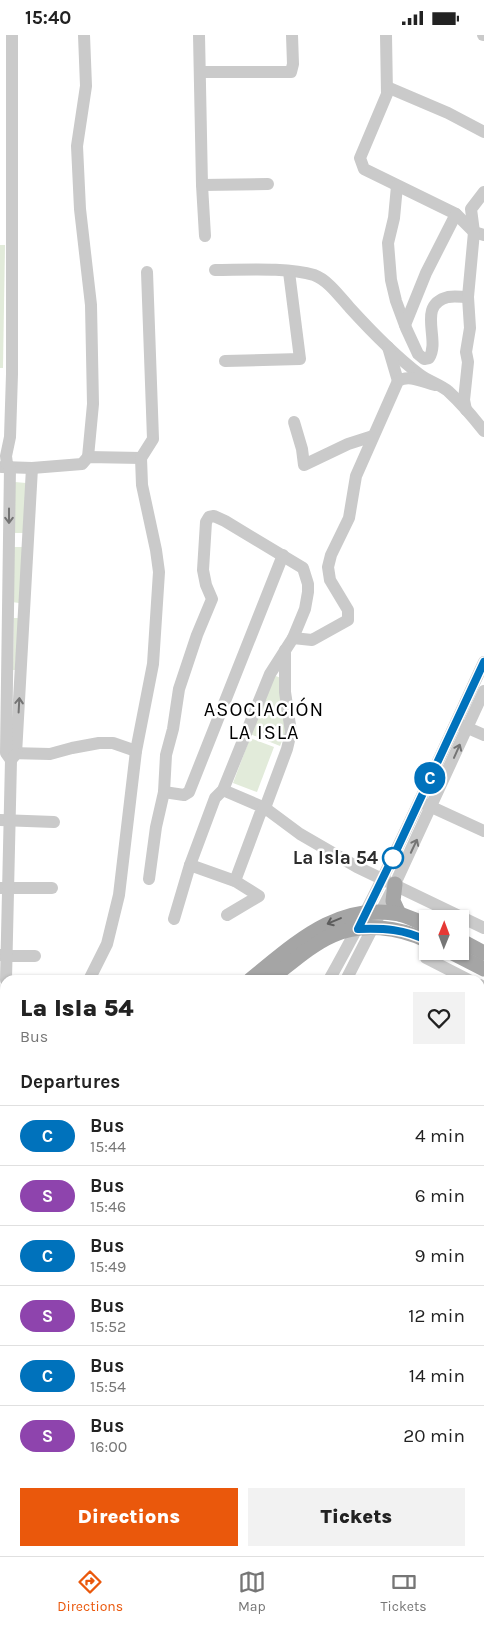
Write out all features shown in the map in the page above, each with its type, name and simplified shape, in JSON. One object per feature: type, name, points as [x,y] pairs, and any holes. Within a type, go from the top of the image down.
[{"type":"main road","points":[[389,882],[393,901],[399,915]]},
{"type":"main road","points":[[257,975],[323,926],[338,919],[373,914],[399,915],[419,922]]},
{"type":"main road","points":[[276,975],[324,939],[343,931],[374,928],[404,931],[419,937]]},
{"type":"main road","points":[[469,945],[484,953]]},
{"type":"main road","points":[[466,960],[484,969]]},
{"type":"street","points":[[5,975],[3,955],[8,755],[4,675],[5,467],[7,464],[4,446],[10,437],[6,375],[6,234],[12,35]]},
{"type":"street","points":[[5,467],[32,468],[82,464],[88,457],[93,404],[91,305],[80,209],[77,146],[86,91],[84,35]]},
{"type":"street","points":[[199,35],[205,236]]},
{"type":"street","points":[[200,72],[291,72],[293,65],[292,35]]},
{"type":"street","points":[[386,35],[387,94],[360,158],[364,169],[456,214],[479,233]]},
{"type":"street","points":[[387,87],[448,113],[484,132]]},
{"type":"street","points":[[202,185],[268,184]]},
{"type":"street","points":[[397,186],[394,218],[388,243],[391,280],[405,325],[418,354],[424,359],[429,358],[432,353],[430,322],[432,310],[438,302],[449,297],[468,297]]},
{"type":"street","points":[[466,410],[464,400],[468,362],[466,352],[470,328],[468,297],[479,233],[471,209],[484,192]]},
{"type":"street","points":[[405,325],[426,273],[456,214]]},
{"type":"street","points":[[215,270],[263,269],[314,275],[325,282],[419,375],[435,385]]},
{"type":"street","points":[[92,975],[107,944],[119,895],[136,751],[153,664],[159,572],[142,485],[141,458],[153,439],[147,272]]},
{"type":"street","points":[[225,361],[300,359],[289,272]]},
{"type":"street","points":[[387,345],[398,381]]},
{"type":"street","points":[[293,638],[312,640],[348,620],[348,610],[330,580],[328,567],[331,555],[349,518],[356,476],[398,381],[404,377],[410,377],[447,390],[484,431]]},
{"type":"street","points":[[294,423],[302,449],[304,465],[348,444],[373,436]]},
{"type":"street","points":[[88,457],[141,458]]},
{"type":"street","points":[[8,755],[21,675],[32,468]]},
{"type":"street","points":[[149,879],[156,827],[164,792],[166,755],[180,689],[197,635],[212,599],[206,585],[203,570],[206,521],[209,517],[214,516],[303,568],[308,584],[308,593],[305,609],[293,638],[270,674],[223,790],[215,797],[190,865],[174,919]]},
{"type":"street","points":[[5,542],[28,542]]},
{"type":"street","points":[[164,792],[184,795],[189,792],[283,555]]},
{"type":"street","points":[[4,610],[24,611]]},
{"type":"street","points":[[236,881],[260,814],[265,808],[287,749],[291,733],[285,692],[285,650]]},
{"type":"street","points":[[332,975],[358,929],[373,914],[432,807],[484,662]]},
{"type":"street","points":[[4,675],[21,675]]},
{"type":"street","points":[[389,882],[420,801],[462,725],[484,691]]},
{"type":"street","points":[[462,725],[484,735]]},
{"type":"street","points":[[8,755],[50,754],[99,743],[113,743],[136,751]]},
{"type":"street","points":[[223,790],[265,808],[332,853],[484,928]]},
{"type":"street","points":[[420,801],[484,831]]},
{"type":"street","points":[[5,820],[54,822]]},
{"type":"street","points":[[190,865],[236,881],[259,896],[227,915]]},
{"type":"street","points":[[4,888],[52,888]]},
{"type":"street","points":[[349,975],[374,928],[373,914]]},
{"type":"street","points":[[3,955],[35,956]]},
{"type":"street","points":[[436,960],[461,975]]},
{"type":"green space","points":[[0,245],[5,245],[3,368],[0,368]]},
{"type":"green space","points":[[15,482],[26,483],[23,533],[15,533]]},
{"type":"green space","points":[[12,547],[23,547],[19,603],[12,602]]},
{"type":"green space","points":[[14,618],[19,618],[15,670],[13,670]]},
{"type":"green space","points":[[273,675],[281,678],[286,731],[280,746],[250,734]]},
{"type":"green space","points":[[250,738],[274,747],[257,792],[233,783]]},
{"type":"bus line","name":"C","points":[[419,937],[394,929],[358,929],[484,662]]},
{"type":"place","name":"La Isla 54","points":[[393,858]]},
{"type":"district","name":"ASOCIACIÓN LA ISLA","points":[[264,720]]}]
